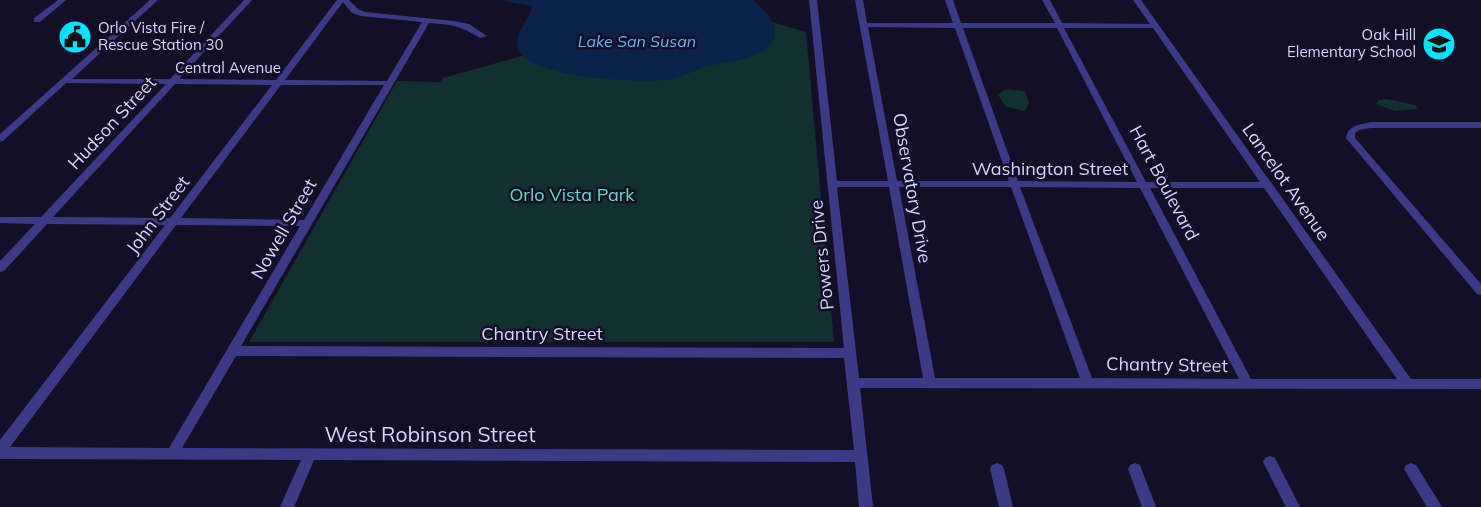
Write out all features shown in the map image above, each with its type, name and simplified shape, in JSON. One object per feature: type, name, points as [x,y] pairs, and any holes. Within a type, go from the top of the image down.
[{"type":"street","points":[[37,20],[62,0]]},
{"type":"street","points":[[1,138],[154,0]]},
{"type":"street","name":"Hudson Street","points":[[0,268],[248,0]]},
{"type":"street","points":[[343,0],[355,11],[364,14],[466,26],[483,36]]},
{"type":"street","name":"John Street","points":[[0,451],[343,0]]},
{"type":"street","name":"Powers Drive","points":[[813,0],[866,507]]},
{"type":"street","name":"Observatory Drive","points":[[859,0],[930,383]]},
{"type":"street","points":[[949,0],[1014,186],[1088,383]]},
{"type":"street","name":"Hart Boulevard","points":[[1046,0],[1248,384]]},
{"type":"street","name":"Lancelot Avenue","points":[[1137,0],[1408,385]]},
{"type":"street","name":"Nowell Street","points":[[171,454],[234,351],[426,21]]},
{"type":"street","points":[[863,25],[1155,26]]},
{"type":"street","name":"Central Avenue","points":[[65,81],[390,83]]},
{"type":"street","points":[[1481,125],[1371,125],[1356,128],[1351,132],[1350,138],[1481,291]]},
{"type":"street","name":"Washington Street","points":[[833,184],[1266,185]]},
{"type":"street","points":[[0,220],[308,223]]},
{"type":"street","name":"Chantry Street","points":[[234,351],[850,353]]},
{"type":"street","name":"Chantry Street","points":[[853,383],[1481,384]]},
{"type":"street","name":"West Robinson Street","points":[[0,451],[171,454],[861,456]]},
{"type":"street","points":[[287,507],[310,454]]},
{"type":"street","points":[[1270,462],[1293,507]]},
{"type":"street","points":[[997,469],[1006,507]]},
{"type":"street","points":[[1135,469],[1149,507]]},
{"type":"street","points":[[1411,469],[1435,507]]},
{"type":"green space","name":"Orlo Vista Park","points":[[748,15],[806,32],[834,342],[249,342],[397,81],[440,82],[443,78],[575,41]]},
{"type":"green space","points":[[1006,89],[1025,91],[1029,103],[1025,111],[1006,107],[998,95]]},
{"type":"green space","points":[[1387,99],[1416,105],[1417,109],[1395,111],[1376,104],[1379,100]]},
{"type":"water","name":"Lake San Susan","points":[[499,0],[754,0],[772,20],[775,29],[774,38],[762,52],[752,56],[707,66],[671,79],[633,81],[588,77],[545,68],[529,61],[520,52],[517,39],[532,6]]},
{"type":"place","name":"Orlo Vista Fire / Rescue Station 30","points":[[75,37]]},
{"type":"place","name":"Oak Hill Elementary School","points":[[1439,44]]}]
